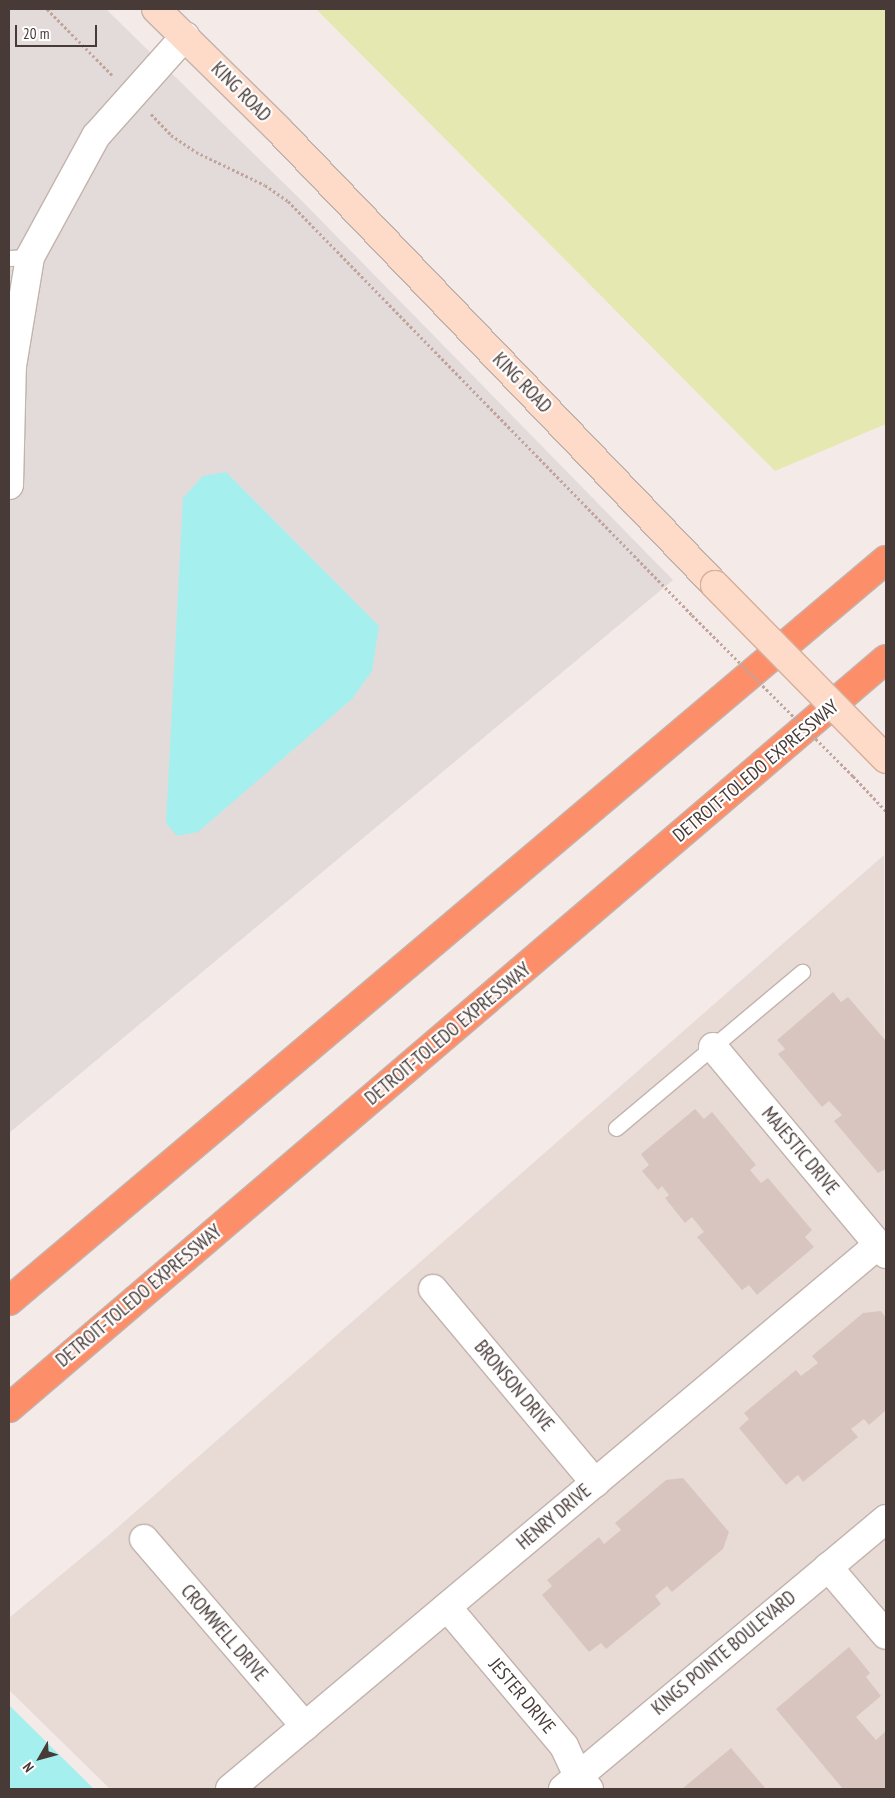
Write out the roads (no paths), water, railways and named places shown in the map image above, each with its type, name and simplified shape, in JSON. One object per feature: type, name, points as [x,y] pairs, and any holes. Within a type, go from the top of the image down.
[{"type":"highway","points":[[9,1301],[886,560]]},
{"type":"highway","name":"DETROIT-TOLEDO EXPRESSWAY","points":[[9,1408],[886,659]]},
{"type":"main road","name":"KING ROAD","points":[[156,9],[279,130],[715,584],[886,759]]},
{"type":"street","points":[[9,485],[12,366],[19,257],[96,136],[185,36]]},
{"type":"street","name":"MAJESTIC DRIVE","points":[[713,1047],[884,1245]]},
{"type":"street","name":"HENRY DRIVE","points":[[230,1789],[595,1483],[884,1245]]},
{"type":"street","name":"BRONSON DRIVE","points":[[433,1289],[595,1483]]},
{"type":"street","name":"KINGS POINTE BOULEVARD","points":[[577,1785],[828,1566],[886,1519]]},
{"type":"street","name":"CROMWELL DRIVE","points":[[144,1539],[305,1726]]},
{"type":"street","points":[[828,1566],[886,1635]]},
{"type":"street","name":"JESTER DRIVE","points":[[447,1607],[564,1746],[577,1785]]},
{"type":"lane","points":[[616,1128],[802,972]]},
{"type":"water","points":[[226,472],[379,626],[372,671],[352,699],[198,832],[177,836],[166,823],[183,498],[203,476]]},
{"type":"water","points":[[9,1705],[11,1707],[94,1789],[9,1789]]}]
